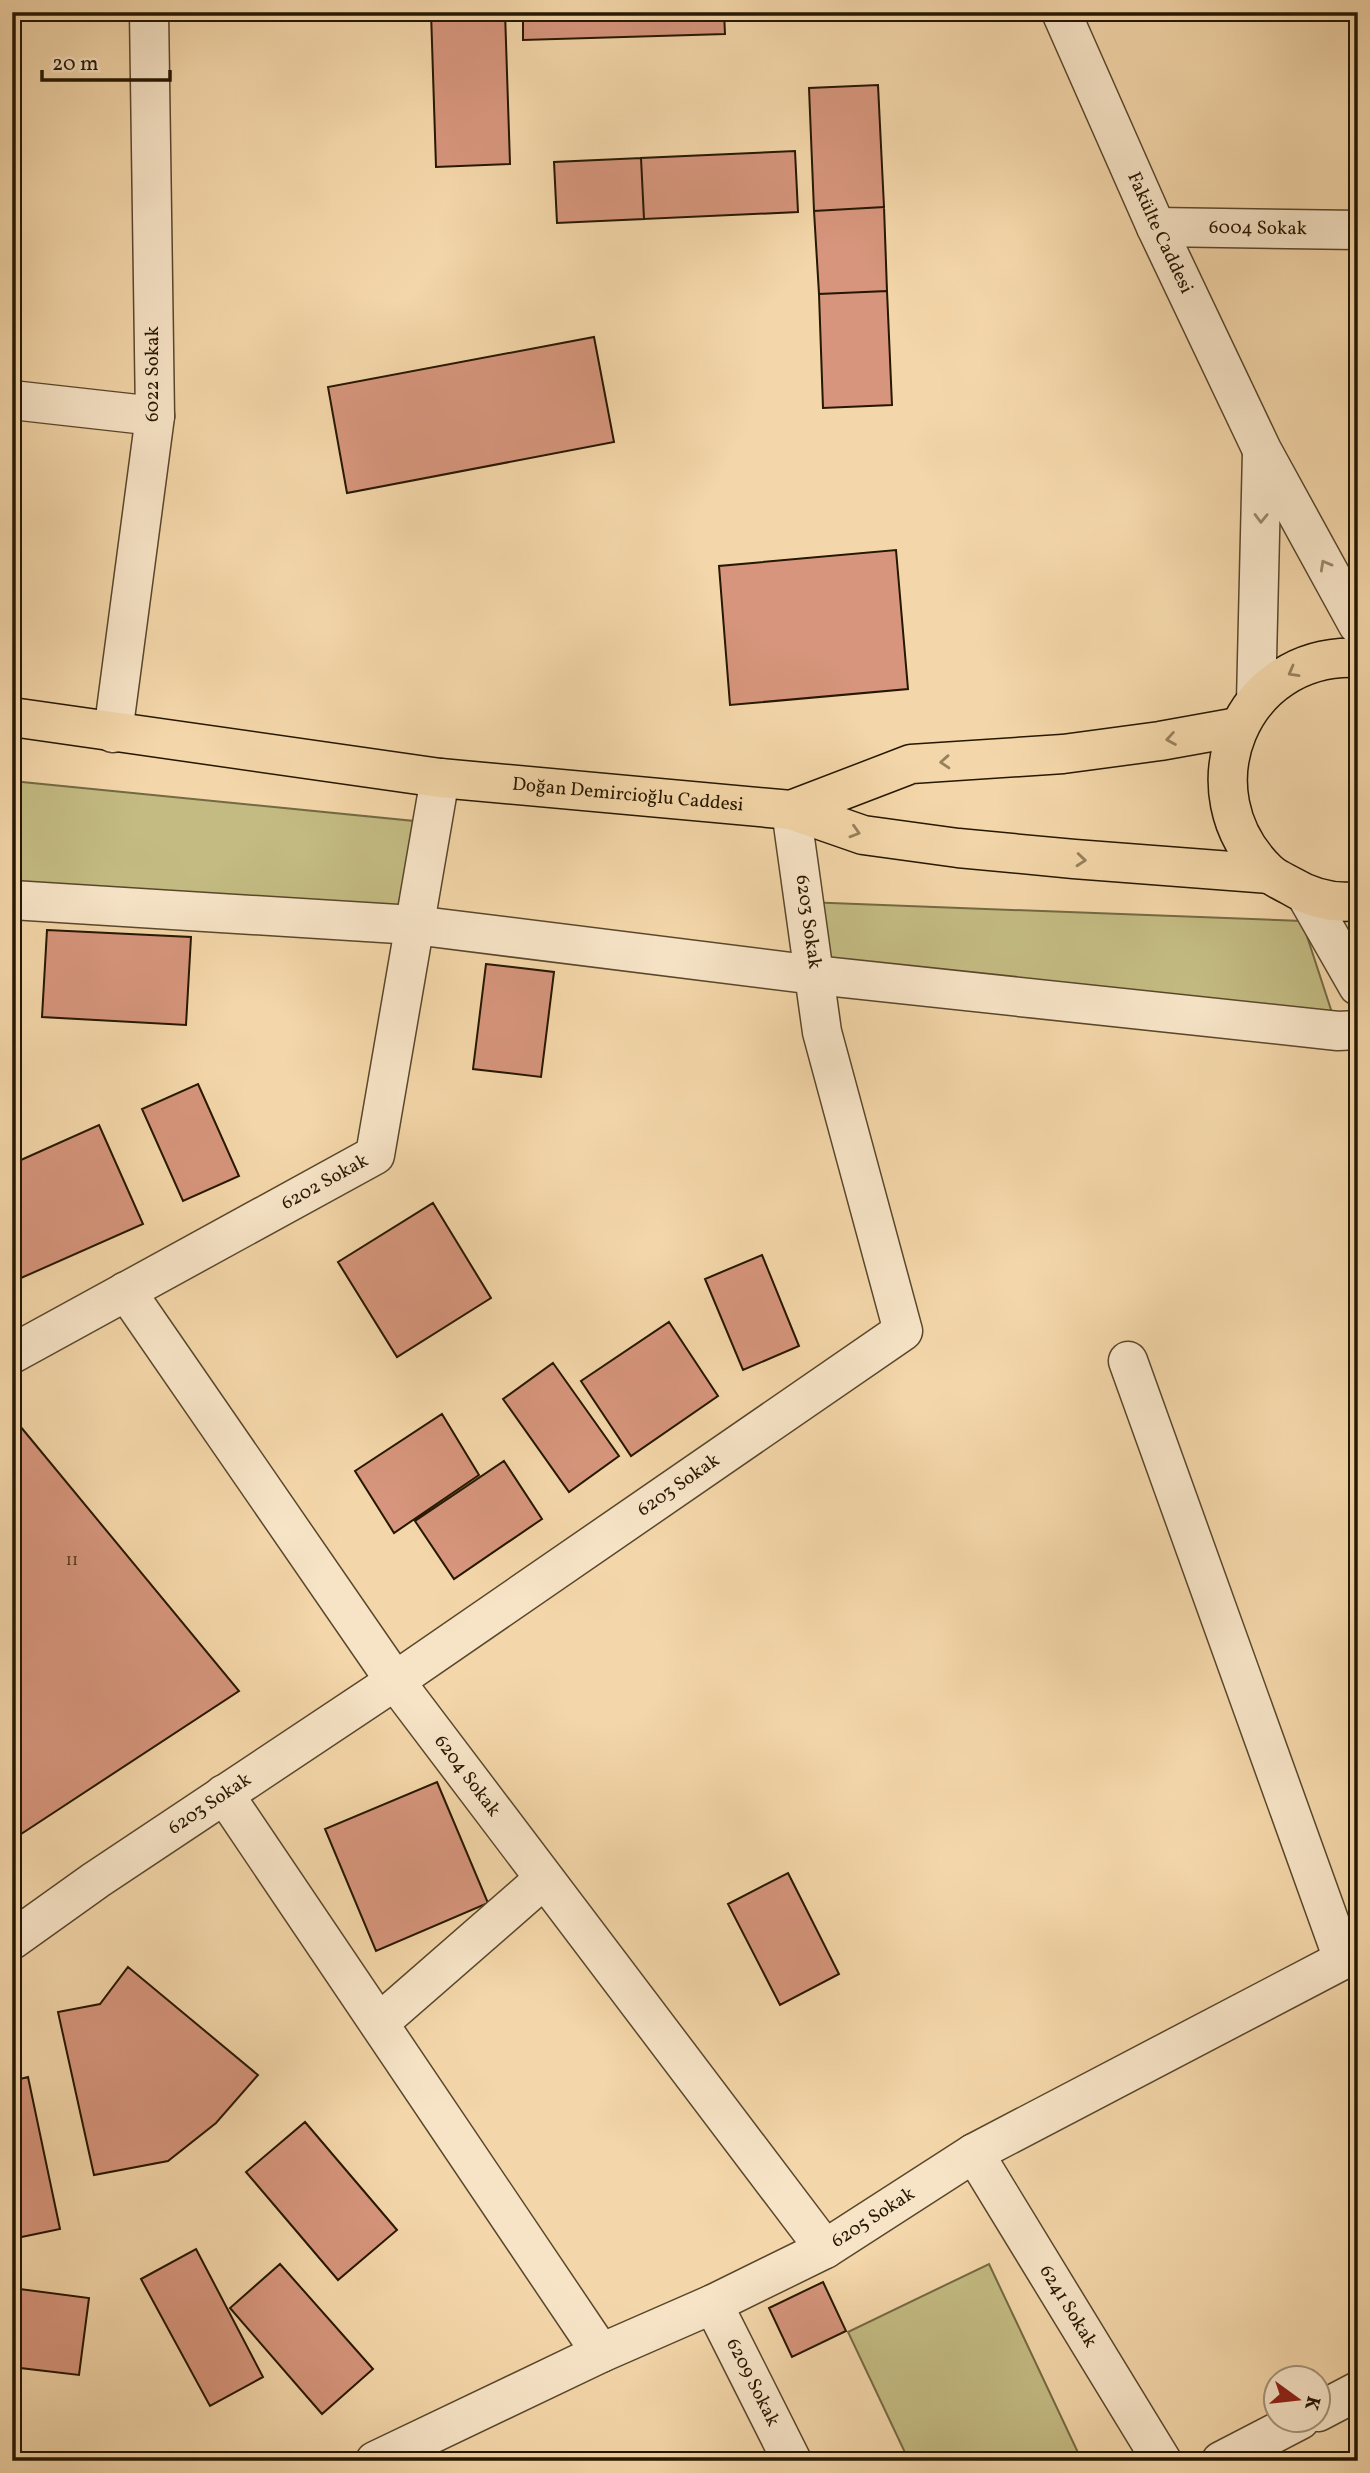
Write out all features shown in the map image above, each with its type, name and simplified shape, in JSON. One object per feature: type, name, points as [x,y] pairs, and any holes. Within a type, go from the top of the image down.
[{"type":"main road","points":[[1358,658],[1335,657],[1295,668],[1262,692],[1247,714],[1227,766],[1229,807],[1244,844],[1270,874],[1306,895],[1343,903],[1358,901]]},
{"type":"main road","name":"Doğan Demircioğlu Caddesi","points":[[12,717],[440,778],[791,810],[911,764],[1063,754],[1160,741],[1247,714]]},
{"type":"main road","points":[[791,810],[863,835],[1061,858],[1270,874]]},
{"type":"street","name":"6022 Sokak","points":[[113,733],[155,416],[149,12]]},
{"type":"street","name":"Fakülte Caddesi","points":[[1061,12],[1156,228],[1262,450],[1358,625]]},
{"type":"street","name":"6004 Sokak","points":[[1156,228],[1358,230]]},
{"type":"street","points":[[12,400],[155,416]]},
{"type":"street","name":"Fakülte Caddesi","points":[[1247,714],[1262,450]]},
{"type":"street","name":"6202 Sokak","points":[[12,1354],[374,1155],[440,778]]},
{"type":"street","name":"6203 Sokak","points":[[12,1940],[96,1880],[395,1681],[903,1331],[822,1032],[791,810]]},
{"type":"street","points":[[1306,895],[1358,986]]},
{"type":"street","points":[[12,900],[414,925],[815,975],[1325,1030],[1358,1030]]},
{"type":"street","name":"6204 Sokak","points":[[126,1291],[395,1681],[825,2249]]},
{"type":"street","points":[[1128,1361],[1351,1956]]},
{"type":"street","points":[[225,1794],[601,2353]]},
{"type":"street","points":[[379,2023],[544,1879]]},
{"type":"street","name":"6205 Sokak","points":[[375,2461],[825,2249],[974,2153],[1351,1956]]},
{"type":"street","name":"6241 Sokak","points":[[974,2153],[1162,2461]]},
{"type":"street","name":"6209 Sokak","points":[[713,2304],[792,2461]]},
{"type":"street","points":[[1332,2405],[1358,2391]]},
{"type":"street","points":[[1220,2461],[1273,2434]]},
{"type":"shaded area","points":[[12,781],[414,821],[404,915],[12,881]]},
{"type":"shaded area","points":[[805,902],[1302,921],[1338,1031],[815,975]]},
{"type":"shaded area","points":[[989,2264],[1082,2461],[909,2461],[848,2332]]},
{"type":"building","points":[[431,12],[505,12],[510,164],[436,167]]},
{"type":"building","points":[[523,12],[724,12],[725,34],[523,40]]},
{"type":"building","points":[[878,85],[884,207],[814,211],[809,88]]},
{"type":"building","points":[[795,151],[798,212],[644,219],[641,158]]},
{"type":"building","points":[[641,158],[644,219],[557,223],[554,162]]},
{"type":"building","points":[[884,207],[887,291],[819,294],[814,211]]},
{"type":"building","points":[[887,291],[892,405],[823,408],[819,294]]},
{"type":"building","points":[[594,337],[614,442],[347,493],[328,387]]},
{"type":"building","points":[[896,550],[908,689],[730,705],[719,566]]},
{"type":"building","points":[[47,930],[191,937],[186,1025],[42,1017]]},
{"type":"building","points":[[486,964],[554,972],[541,1077],[473,1069]]},
{"type":"building","points":[[198,1084],[239,1176],[183,1201],[142,1109]]},
{"type":"building","points":[[99,1125],[143,1224],[12,1282],[12,1164]]},
{"type":"building","points":[[433,1203],[491,1298],[397,1357],[338,1262]]},
{"type":"building","points":[[762,1255],[799,1346],[743,1370],[705,1279]]},
{"type":"building","points":[[669,1322],[718,1396],[631,1456],[581,1381]]},
{"type":"building","points":[[553,1363],[619,1456],[569,1492],[503,1399]]},
{"type":"building","points":[[442,1414],[479,1475],[394,1533],[355,1471]]},
{"type":"building","points":[[20,1426],[239,1691],[12,1840],[12,1430]]},
{"type":"building","points":[[504,1461],[542,1519],[454,1579],[415,1521]]},
{"type":"building","points":[[437,1782],[488,1903],[376,1951],[325,1829]]},
{"type":"building","points":[[788,1873],[839,1974],[780,2005],[728,1904]]},
{"type":"building","points":[[128,1967],[258,2075],[216,2123],[168,2161],[94,2175],[58,2012],[100,2004]]},
{"type":"building","points":[[28,2077],[60,2229],[12,2239],[12,2081]]},
{"type":"building","points":[[305,2122],[397,2230],[338,2280],[246,2172]]},
{"type":"building","points":[[196,2249],[263,2377],[210,2406],[141,2279]]},
{"type":"building","points":[[280,2264],[373,2369],[322,2414],[230,2308]]},
{"type":"building","points":[[823,2282],[846,2331],[792,2357],[769,2308]]},
{"type":"building","points":[[12,2288],[89,2298],[79,2375],[12,2367]]}]
